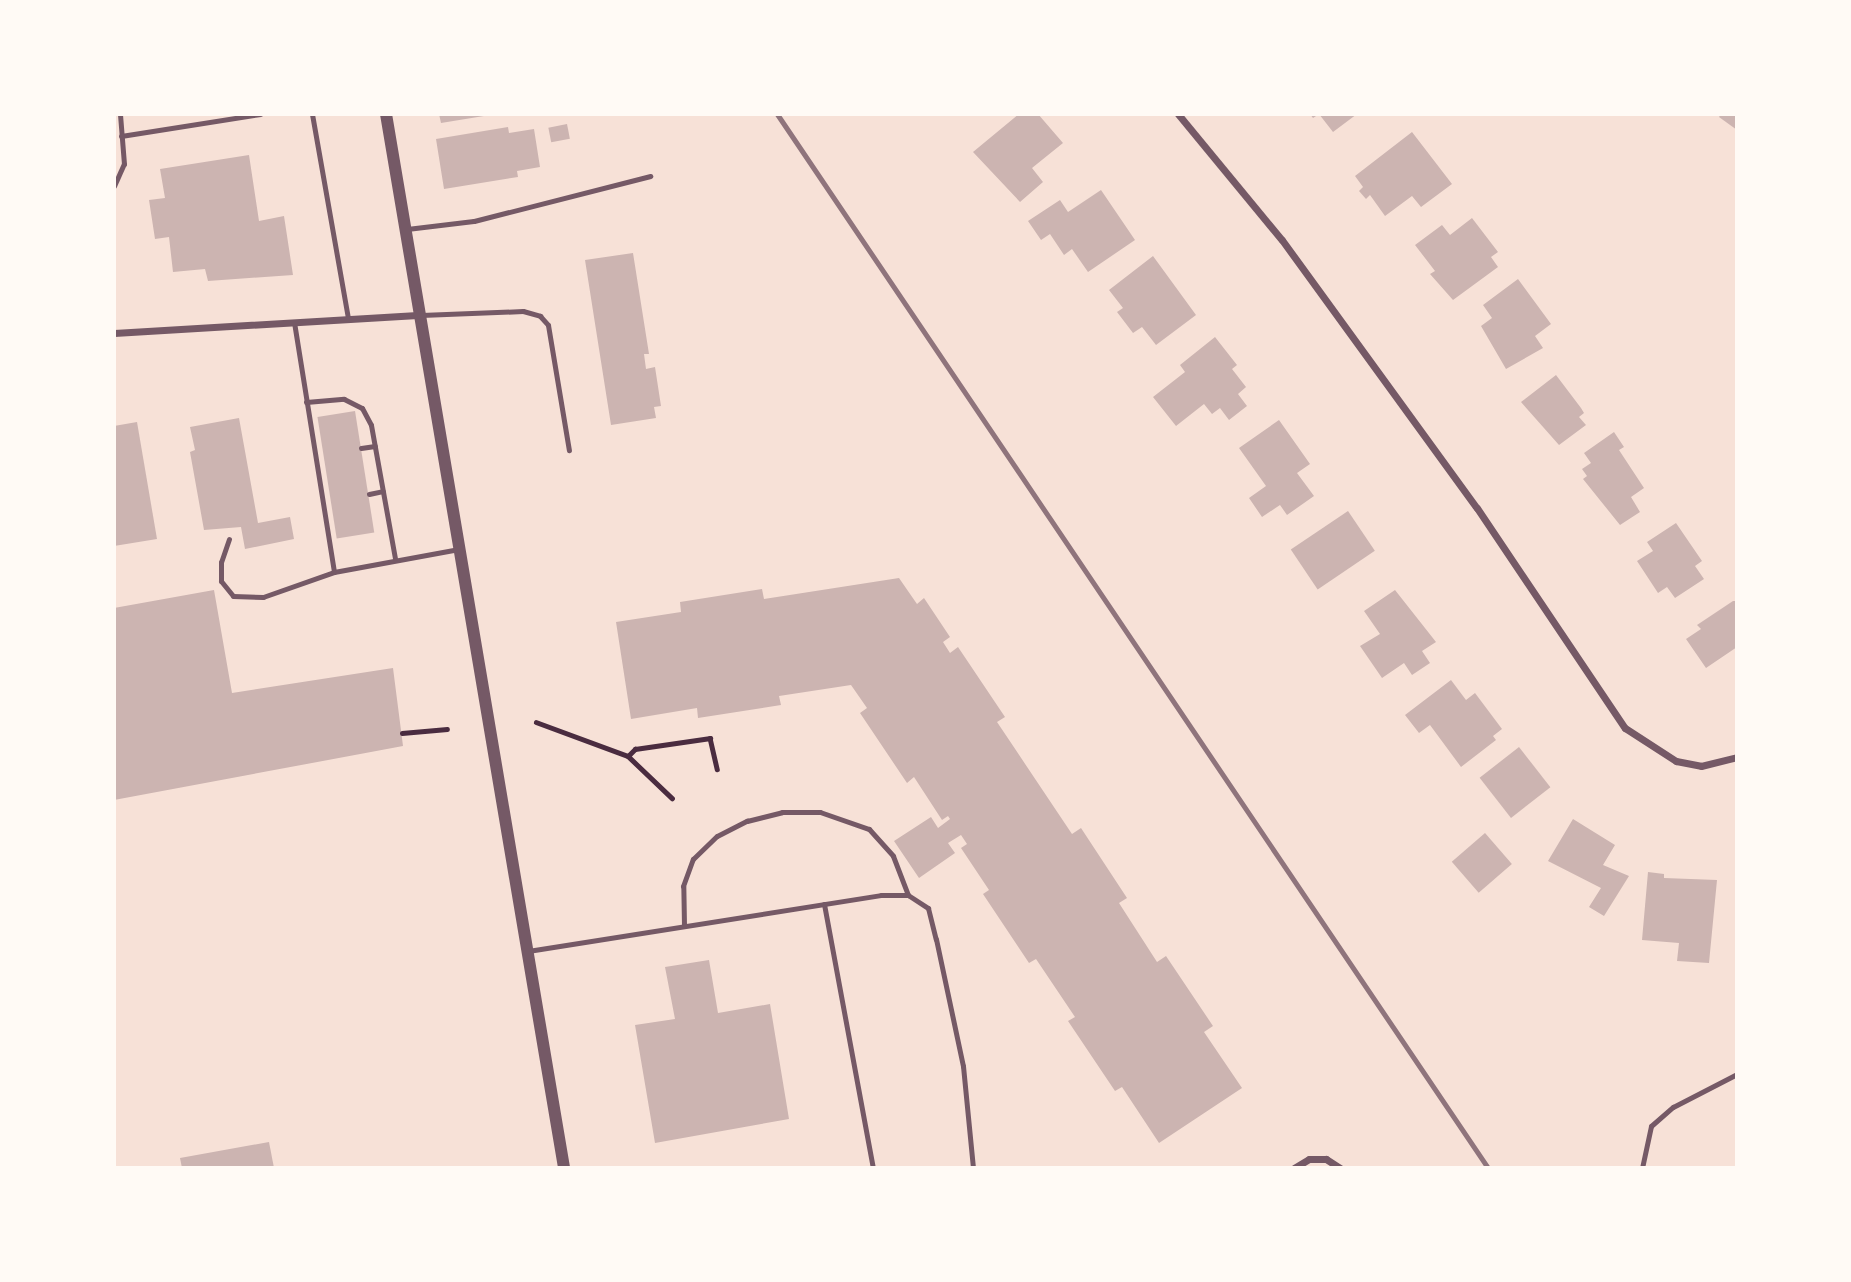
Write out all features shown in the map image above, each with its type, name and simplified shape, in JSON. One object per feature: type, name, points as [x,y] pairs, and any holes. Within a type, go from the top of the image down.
[{"type":"street","points":[[386,114],[417,315],[564,1168]]},
{"type":"street","points":[[1178,114],[1290,251],[1476,508],[1625,727],[1676,761],[1702,766],[1737,757]]},
{"type":"street","points":[[114,333],[417,315]]},
{"type":"street","points":[[1294,1168],[1309,1159],[1326,1158],[1340,1168]]},
{"type":"lane","points":[[114,186],[124,164],[120,114]]},
{"type":"lane","points":[[121,136],[260,114]]},
{"type":"lane","points":[[312,114],[348,319]]},
{"type":"lane","points":[[404,229],[474,221],[650,176]]},
{"type":"lane","points":[[417,315],[523,311],[540,316],[548,325],[569,450]]},
{"type":"lane","points":[[294,322],[334,572]]},
{"type":"lane","points":[[306,402],[344,399],[362,408],[375,446],[395,558]]},
{"type":"lane","points":[[361,448],[375,446]]},
{"type":"lane","points":[[315,455],[324,453]]},
{"type":"lane","points":[[369,494],[383,491]]},
{"type":"lane","points":[[323,503],[331,501]]},
{"type":"lane","points":[[229,539],[221,562],[221,581],[233,596],[263,597],[334,572],[395,558],[459,549]]},
{"type":"lane","points":[[684,925],[683,886],[693,859],[717,836],[747,821],[782,812],[820,812],[869,829],[893,856],[908,895],[928,908],[963,1066],[973,1168]]},
{"type":"lane","points":[[527,951],[824,904],[908,895]]},
{"type":"lane","points":[[824,904],[873,1168]]},
{"type":"lane","points":[[1642,1168],[1651,1126],[1673,1107],[1737,1074]]},
{"type":"path","points":[[536,722],[628,756],[671,799]]},
{"type":"path","points":[[402,733],[447,729]]},
{"type":"path","points":[[628,756],[635,749],[710,738],[717,769]]},
{"type":"building","points":[[439,114],[490,114],[490,115],[441,123]]},
{"type":"building","points":[[1019,114],[1038,114],[1063,143],[1032,168],[1043,182],[1020,202],[973,152]]},
{"type":"building","points":[[1319,114],[1357,114],[1333,132]]},
{"type":"building","points":[[1721,114],[1737,114],[1737,130],[1719,117]]},
{"type":"building","points":[[567,124],[570,139],[551,142],[548,128]]},
{"type":"building","points":[[508,127],[509,133],[534,129],[540,167],[517,171],[518,177],[444,189],[436,139]]},
{"type":"building","points":[[1412,132],[1452,184],[1421,207],[1412,196],[1385,216],[1370,195],[1366,199],[1359,191],[1363,187],[1355,176]]},
{"type":"building","points":[[249,155],[259,221],[284,216],[293,275],[208,281],[205,269],[173,272],[169,237],[155,239],[149,200],[165,198],[160,169]]},
{"type":"building","points":[[1101,190],[1135,240],[1088,272],[1072,249],[1064,255],[1050,234],[1041,240],[1028,221],[1060,200],[1068,212]]},
{"type":"building","points":[[1472,218],[1498,252],[1491,257],[1498,267],[1453,300],[1430,274],[1435,271],[1415,245],[1442,225],[1450,235]]},
{"type":"building","points":[[633,253],[649,354],[644,354],[646,369],[655,367],[661,406],[654,407],[656,418],[611,425],[585,260]]},
{"type":"building","points":[[1153,256],[1196,315],[1156,345],[1142,327],[1133,333],[1117,312],[1123,308],[1109,290]]},
{"type":"building","points":[[1518,279],[1551,324],[1535,336],[1543,348],[1506,369],[1481,326],[1492,318],[1483,305]]},
{"type":"building","points":[[1215,337],[1237,365],[1232,369],[1246,387],[1238,394],[1247,406],[1229,420],[1220,408],[1212,414],[1204,404],[1176,426],[1153,397],[1185,372],[1180,365]]},
{"type":"building","points":[[1556,375],[1584,413],[1579,417],[1586,425],[1559,445],[1521,402]]},
{"type":"building","points":[[355,411],[374,532],[337,538],[317,417]]},
{"type":"building","points":[[239,418],[258,523],[290,517],[294,539],[245,549],[241,527],[204,530],[190,452],[195,450],[190,427]]},
{"type":"building","points":[[1279,420],[1310,464],[1297,473],[1314,496],[1287,515],[1280,505],[1262,517],[1249,498],[1266,486],[1239,448]]},
{"type":"building","points":[[137,422],[157,539],[114,546],[114,426]]},
{"type":"building","points":[[1614,432],[1624,447],[1619,450],[1644,488],[1631,497],[1640,512],[1620,525],[1583,479],[1587,476],[1582,469],[1591,463],[1584,453]]},
{"type":"building","points":[[1348,511],[1375,551],[1318,589],[1291,550]]},
{"type":"building","points":[[1676,523],[1702,561],[1695,566],[1704,579],[1675,598],[1667,587],[1658,593],[1637,561],[1653,551],[1647,542]]},
{"type":"building","points":[[899,578],[917,604],[924,598],[950,637],[943,642],[950,653],[958,647],[1005,717],[997,722],[1072,834],[1081,828],[1127,898],[1119,903],[1157,962],[1166,956],[1213,1026],[1204,1032],[1242,1088],[1159,1143],[1122,1087],[1115,1091],[1068,1021],[1075,1017],[1036,959],[1029,963],[983,894],[989,890],[961,848],[967,844],[961,835],[948,843],[955,853],[919,878],[894,841],[931,817],[938,828],[950,819],[948,816],[942,820],[914,777],[907,783],[860,713],[867,708],[851,685],[779,696],[781,705],[698,718],[697,708],[631,719],[616,622],[681,612],[680,602],[762,589],[764,599]]},
{"type":"building","points":[[214,590],[232,693],[393,668],[403,746],[114,800],[114,608]]},
{"type":"building","points":[[1395,590],[1436,642],[1422,651],[1430,663],[1412,675],[1404,663],[1382,678],[1360,646],[1380,634],[1364,611]]},
{"type":"building","points":[[1737,601],[1737,647],[1706,668],[1686,639],[1701,629],[1697,625]]},
{"type":"building","points":[[1451,680],[1466,700],[1475,693],[1502,729],[1493,736],[1496,740],[1461,767],[1430,725],[1419,733],[1405,715]]},
{"type":"building","points":[[1519,747],[1550,787],[1511,818],[1480,778]]},
{"type":"building","points":[[1573,819],[1615,845],[1603,865],[1629,876],[1604,916],[1589,907],[1601,888],[1548,861]]},
{"type":"building","points":[[1485,833],[1512,864],[1479,893],[1452,862]]},
{"type":"building","points":[[1648,872],[1664,874],[1664,878],[1717,880],[1709,963],[1677,961],[1679,943],[1642,940]]},
{"type":"building","points":[[709,960],[718,1013],[770,1004],[789,1119],[655,1143],[635,1025],[675,1019],[665,967]]},
{"type":"building","points":[[269,1142],[274,1168],[182,1168],[180,1158]]},
{"type":"railway","points":[[777,114],[1488,1168]]}]
